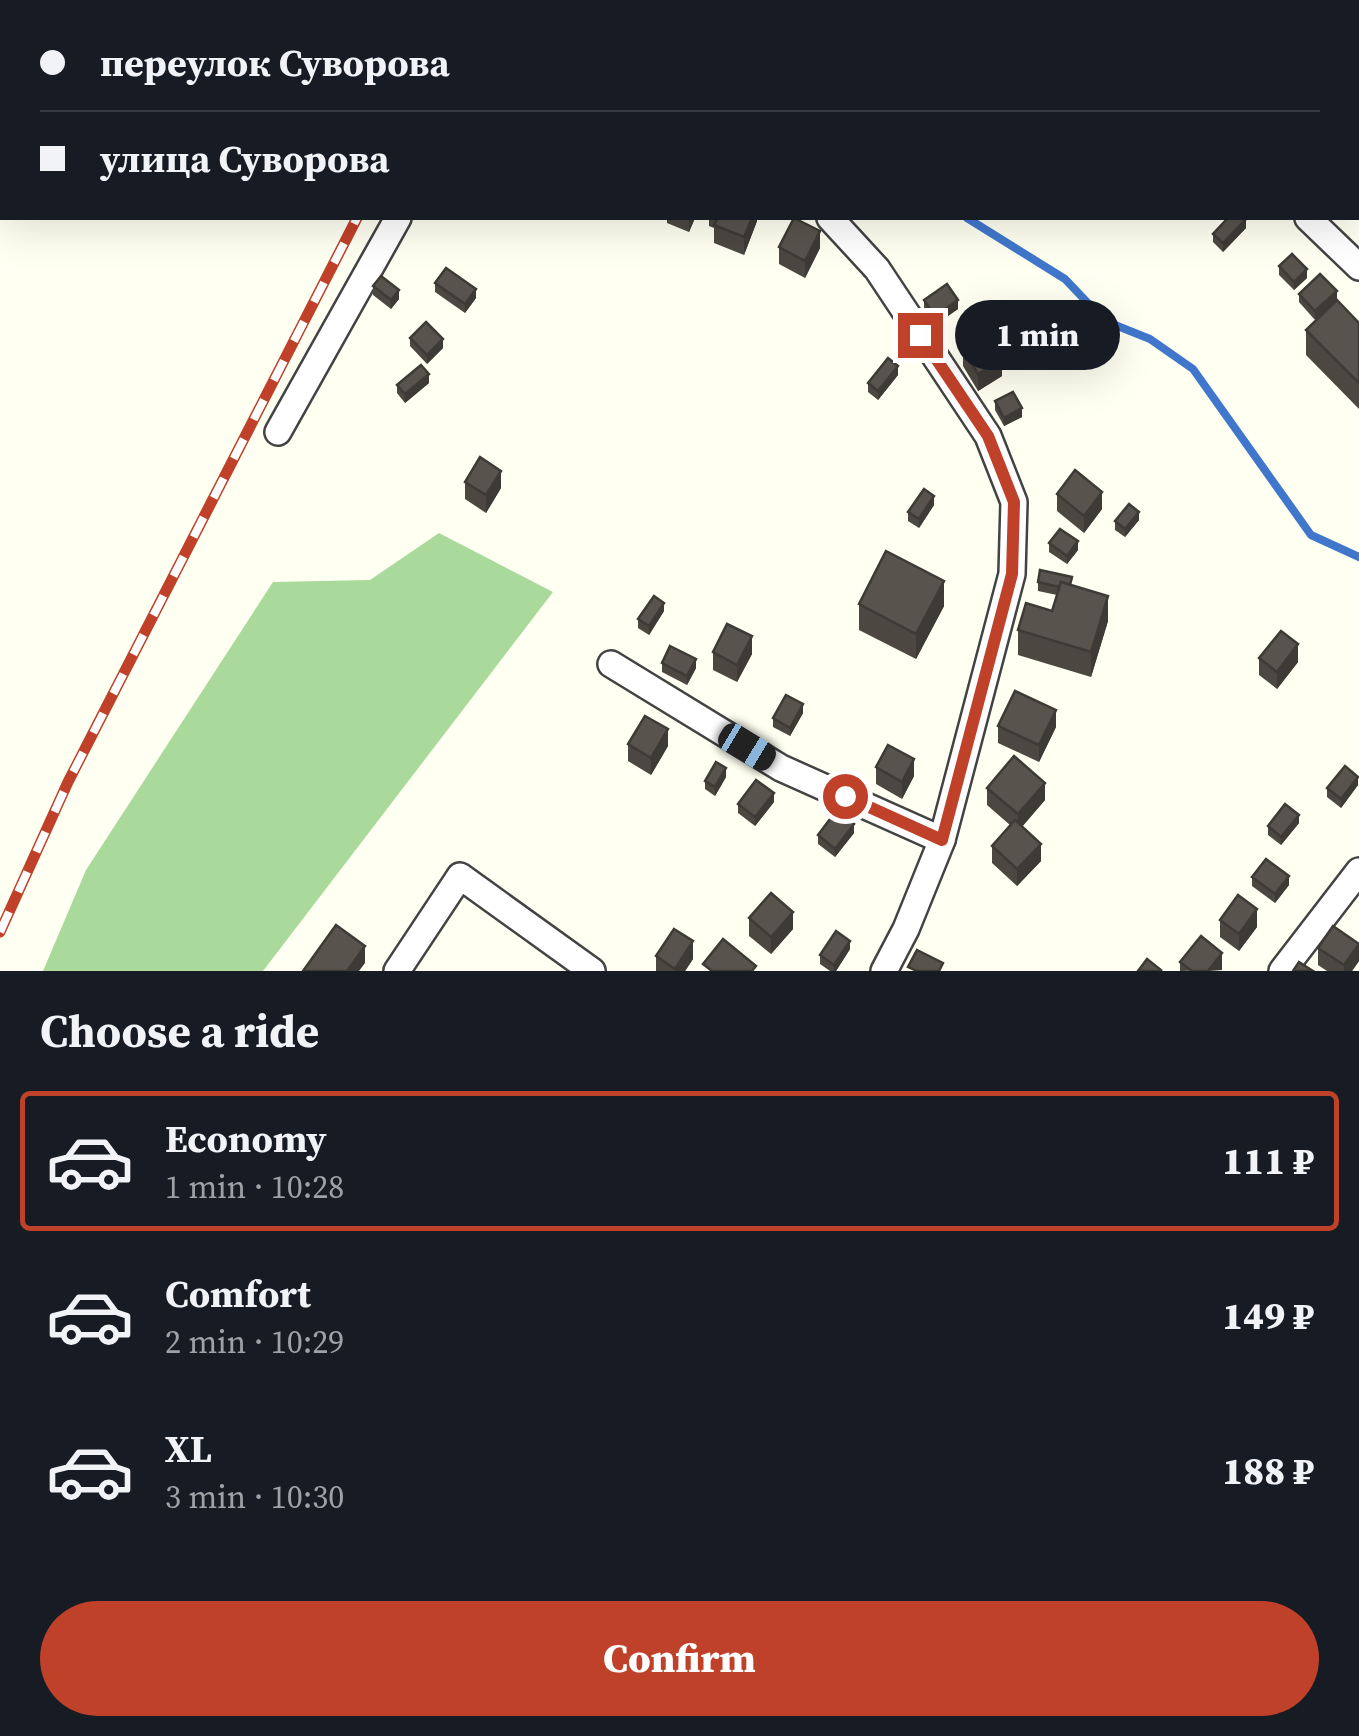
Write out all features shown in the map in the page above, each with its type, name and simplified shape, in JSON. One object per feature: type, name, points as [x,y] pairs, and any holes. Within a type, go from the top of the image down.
[{"type":"street","points":[[278,432],[397,220]]},
{"type":"street","points":[[832,220],[876,269],[988,436],[1014,502],[1012,574],[942,840],[906,929],[884,971]]},
{"type":"street","points":[[1310,220],[1359,267]]},
{"type":"street","points":[[611,664],[781,768],[942,840]]},
{"type":"street","points":[[1282,971],[1359,871]]},
{"type":"street","points":[[398,971],[460,876],[592,971]]},
{"type":"green space","points":[[439,533],[553,592],[263,971],[43,971],[86,870],[273,582],[370,580]]},
{"type":"building","points":[[717,220],[751,220],[744,237],[714,225]]},
{"type":"building","points":[[793,220],[820,231],[805,261],[779,247]]},
{"type":"building","points":[[1226,220],[1245,220],[1223,243],[1213,234]]},
{"type":"building","points":[[1292,254],[1307,269],[1294,282],[1279,266]]},
{"type":"building","points":[[446,268],[476,289],[465,304],[435,283]]},
{"type":"building","points":[[1320,274],[1337,291],[1315,311],[1299,294]]},
{"type":"building","points":[[381,276],[399,290],[391,300],[373,286]]},
{"type":"building","points":[[947,284],[958,300],[935,316],[924,300]]},
{"type":"building","points":[[1337,300],[1359,323],[1359,383],[1306,330]]},
{"type":"building","points":[[426,322],[443,339],[427,355],[410,338]]},
{"type":"building","points":[[986,334],[1002,359],[978,374],[963,349]]},
{"type":"building","points":[[888,358],[898,366],[878,391],[868,383]]},
{"type":"building","points":[[421,365],[429,374],[405,394],[397,385]]},
{"type":"building","points":[[1013,392],[1022,408],[1004,418],[995,401]]},
{"type":"building","points":[[480,457],[501,471],[486,495],[465,482]]},
{"type":"building","points":[[1075,470],[1102,492],[1084,516],[1057,494]]},
{"type":"building","points":[[924,489],[934,496],[919,519],[908,512]]},
{"type":"building","points":[[1129,504],[1139,512],[1125,529],[1115,521]]},
{"type":"building","points":[[1060,529],[1078,541],[1067,556],[1049,543]]},
{"type":"building","points":[[886,551],[944,581],[916,634],[859,604]]},
{"type":"building","points":[[1040,570],[1072,577],[1070,585],[1061,582],[1059,587],[1038,582]]},
{"type":"building","points":[[1061,582],[1108,596],[1091,652],[1018,630],[1026,603],[1052,611]]},
{"type":"building","points":[[654,596],[664,603],[649,626],[638,619]]},
{"type":"building","points":[[727,624],[752,636],[737,665],[713,652]]},
{"type":"building","points":[[1281,631],[1298,644],[1277,672],[1259,658]]},
{"type":"building","points":[[670,646],[696,659],[687,676],[662,663]]},
{"type":"building","points":[[1015,691],[1056,710],[1039,745],[998,726]]},
{"type":"building","points":[[786,695],[803,704],[790,728],[773,718]]},
{"type":"building","points":[[645,716],[668,729],[651,758],[628,744]]},
{"type":"building","points":[[888,745],[914,759],[902,782],[876,767]]},
{"type":"building","points":[[1014,756],[1045,783],[1018,814],[987,788]]},
{"type":"building","points":[[716,762],[726,768],[715,787],[705,781]]},
{"type":"building","points":[[1345,766],[1358,777],[1341,799],[1327,788]]},
{"type":"building","points":[[756,780],[774,793],[755,817],[738,804]]},
{"type":"building","points":[[1285,804],[1299,815],[1281,837],[1268,826]]},
{"type":"building","points":[[836,811],[854,824],[835,849],[818,835]]},
{"type":"building","points":[[1015,820],[1041,844],[1017,869],[992,846]]},
{"type":"building","points":[[1266,859],[1289,876],[1275,894],[1252,877]]},
{"type":"building","points":[[771,893],[793,912],[771,937],[749,918]]},
{"type":"building","points":[[1238,895],[1257,909],[1239,934],[1220,920]]},
{"type":"building","points":[[336,925],[365,946],[347,971],[303,971]]},
{"type":"building","points":[[1333,926],[1359,944],[1344,965],[1318,948]]},
{"type":"building","points":[[674,929],[693,941],[675,969],[656,956]]},
{"type":"building","points":[[836,931],[850,941],[834,965],[820,955]]},
{"type":"building","points":[[1201,936],[1222,953],[1208,971],[1192,971],[1180,962]]},
{"type":"building","points":[[723,939],[756,966],[752,971],[712,971],[703,964]]},
{"type":"building","points":[[917,950],[943,963],[939,971],[908,967]]},
{"type":"building","points":[[1147,959],[1161,970],[1138,971]]},
{"type":"building","points":[[1299,962],[1313,971],[1293,971]]},
{"type":"waterway","points":[[970,220],[1065,279],[1105,321],[1150,339],[1193,369],[1311,535],[1359,557]]},
{"type":"railway","points":[[0,932],[68,782],[356,220]]},
{"type":"route","points":[[845,796],[942,840],[1012,574],[1014,502],[988,436],[920,335]]}]
